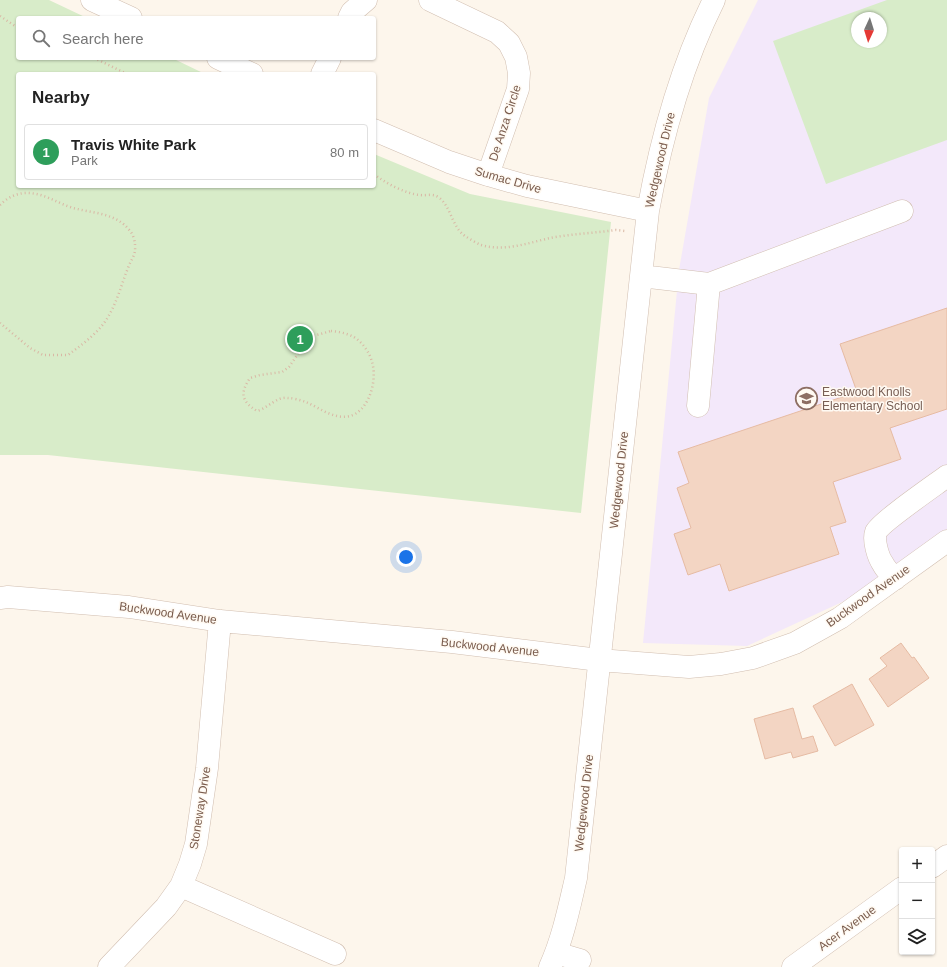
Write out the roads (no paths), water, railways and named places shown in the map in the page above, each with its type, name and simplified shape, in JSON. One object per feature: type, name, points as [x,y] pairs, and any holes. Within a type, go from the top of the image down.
[{"type":"street","points":[[92,0],[127,16]]},
{"type":"street","points":[[350,16],[352,12],[366,0]]},
{"type":"street","name":"De Anza Circle","points":[[430,0],[497,32],[509,43],[516,57],[520,72],[518,89],[488,175]]},
{"type":"street","name":"Wedgewood Drive","points":[[553,960],[567,919],[576,878],[648,211],[654,178],[670,114],[688,61],[714,0]]},
{"type":"street","points":[[222,60],[248,72]]},
{"type":"street","points":[[323,72],[329,60]]},
{"type":"street","name":"Sumac Drive","points":[[376,131],[449,162],[488,175],[528,186],[648,211]]},
{"type":"street","points":[[641,276],[709,284],[902,211]]},
{"type":"street","points":[[698,406],[709,284]]},
{"type":"street","points":[[895,579],[883,565],[878,555],[876,531],[947,476]]},
{"type":"street","name":"Buckwood Avenue","points":[[0,598],[8,597],[129,607],[220,621],[452,642],[599,660],[689,667],[721,664],[753,658],[795,643],[834,622],[947,541]]},
{"type":"street","name":"Stoneway Drive","points":[[109,967],[166,907],[181,886],[190,864],[196,844],[208,761],[220,621]]},
{"type":"street","points":[[935,864],[947,856]]},
{"type":"street","points":[[181,886],[335,954]]},
{"type":"street","name":"Acer Avenue","points":[[793,967],[899,890]]},
{"type":"street","points":[[553,960],[580,960]]},
{"type":"place","name":"Travis White Park","points":[[300,339]]},
{"type":"place","name":"Eastwood Knolls Elementary School","points":[[807,399]]}]
